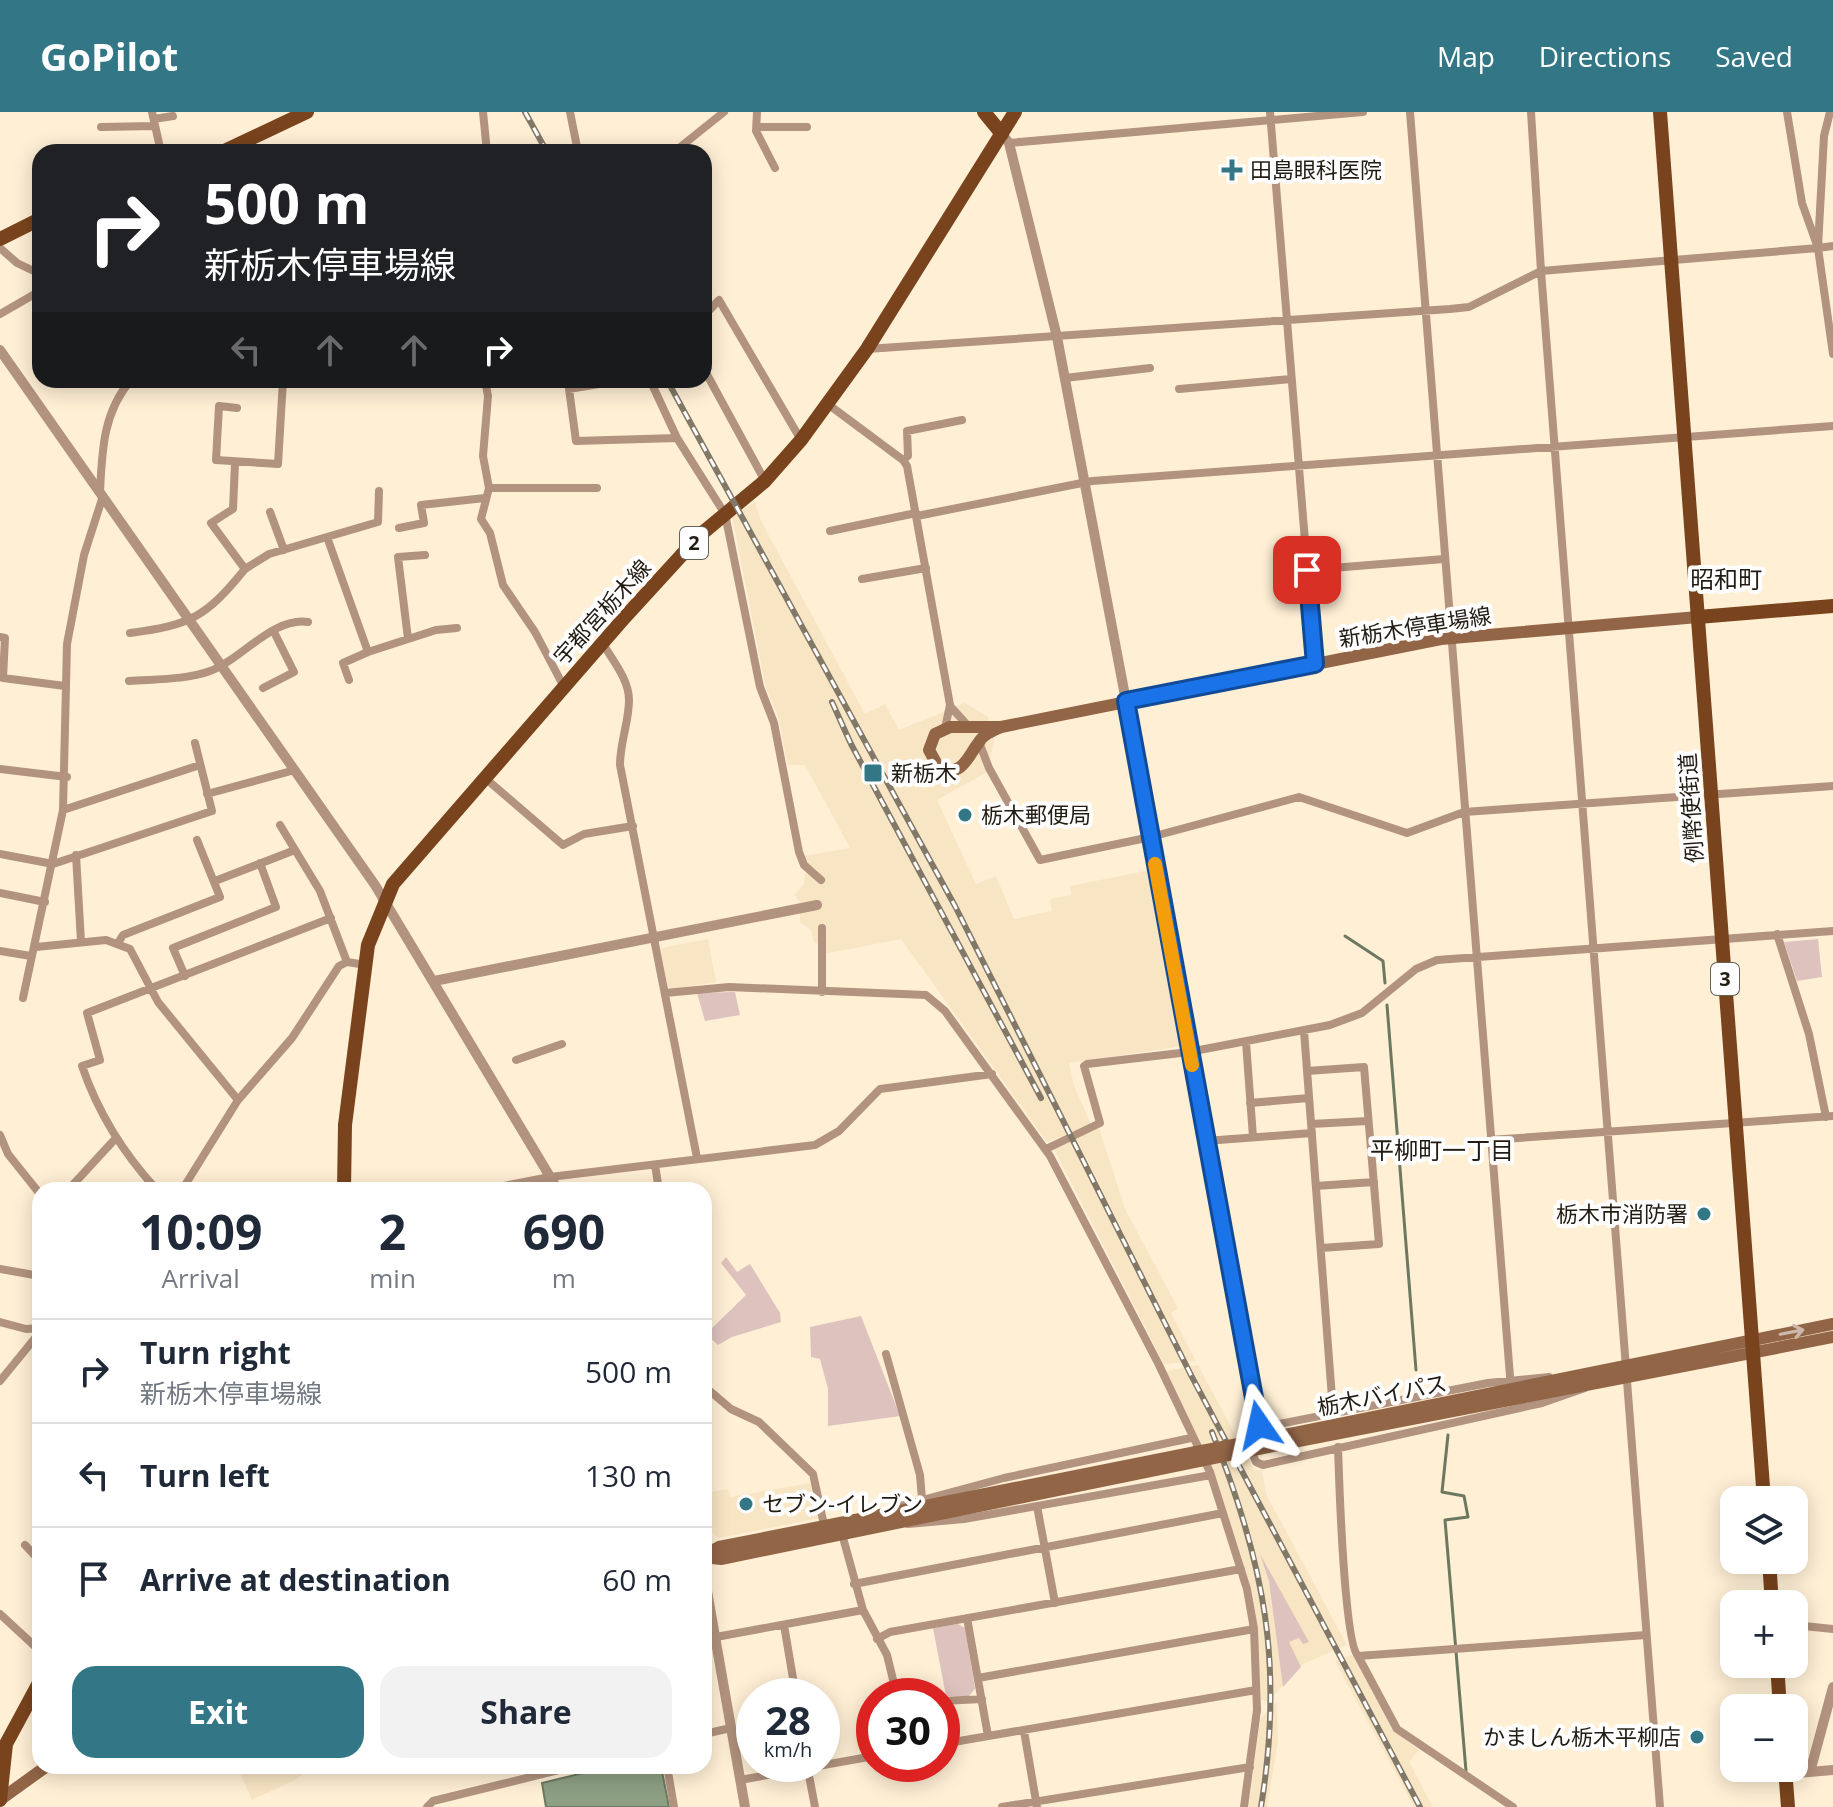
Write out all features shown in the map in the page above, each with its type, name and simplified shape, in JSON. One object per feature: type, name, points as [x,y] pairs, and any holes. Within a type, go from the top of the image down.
[{"type":"main road","points":[[239,144],[307,112]]},
{"type":"main road","points":[[984,112],[1006,139]]},
{"type":"main road","name":"宇都宮栃木線","points":[[344,1182],[345,1125],[366,965],[373,927],[393,884],[602,642],[700,535],[765,481],[801,440],[829,405],[1006,139],[1015,112]]},
{"type":"main road","name":"例幣使街道","points":[[1660,112],[1763,1486]]},
{"type":"main road","points":[[0,239],[32,223]]},
{"type":"main road","points":[[1698,617],[1833,606]]},
{"type":"main road","name":"新栃木停車場線","points":[[1001,727],[1451,637],[1698,617]]},
{"type":"main road","points":[[1001,727],[979,742],[969,761],[945,772],[937,767],[928,745],[935,734],[945,729],[1001,727]]},
{"type":"main road","name":"栃木バイパス","points":[[1256,1445],[1510,1384],[1628,1372],[1751,1347],[1833,1324]]},
{"type":"main road","name":"栃木バイパス","points":[[1751,1347],[1833,1337]]},
{"type":"main road","name":"栃木バイパス","points":[[712,1551],[719,1547],[824,1525],[890,1518],[1256,1445],[1596,1383],[1628,1372]]},
{"type":"main road","name":"栃木バイパス","points":[[712,1557],[721,1559],[842,1534],[890,1518]]},
{"type":"main road","points":[[5,1807],[0,1799],[6,1744],[32,1696]]},
{"type":"main road","points":[[0,1799],[36,1774]]},
{"type":"main road","points":[[1786,1782],[1788,1807]]},
{"type":"street","points":[[483,112],[486,144]]},
{"type":"street","points":[[570,112],[576,144]]},
{"type":"street","points":[[684,144],[724,112]]},
{"type":"street","points":[[757,112],[757,127],[775,168]]},
{"type":"street","points":[[1259,1425],[1057,337],[1006,139],[1270,115],[1363,112]]},
{"type":"street","points":[[1410,112],[1510,1384],[1460,1388],[1259,1425],[1243,1431],[1259,1465],[1542,1403],[1596,1383]]},
{"type":"street","points":[[1531,112],[1660,1807]]},
{"type":"street","points":[[1787,112],[1802,203],[1818,248]]},
{"type":"street","points":[[1830,112],[1824,136],[1818,248],[1833,354]]},
{"type":"street","points":[[1270,115],[1315,664]]},
{"type":"street","points":[[101,127],[173,116]]},
{"type":"street","points":[[154,119],[159,144]]},
{"type":"street","points":[[757,127],[807,127]]},
{"type":"street","points":[[867,349],[1469,307],[1541,271],[1670,258],[1775,254],[1833,246]]},
{"type":"street","points":[[0,248],[17,263],[32,270]]},
{"type":"street","points":[[0,314],[32,296]]},
{"type":"street","points":[[712,307],[719,300],[801,440]]},
{"type":"street","points":[[0,350],[385,901],[553,1182]]},
{"type":"street","points":[[1065,378],[1150,368]]},
{"type":"street","points":[[1179,389],[1291,379]]},
{"type":"street","points":[[712,384],[765,481]]},
{"type":"street","points":[[23,998],[63,810],[67,777],[67,644],[84,555],[101,494],[105,430],[116,400],[125,388]]},
{"type":"street","points":[[237,408],[219,406],[216,460],[278,464],[283,388]]},
{"type":"street","points":[[486,388],[483,456],[489,488],[481,519],[490,533],[503,585],[535,632],[564,687]]},
{"type":"street","points":[[575,388],[569,389],[576,441],[677,438]]},
{"type":"street","points":[[654,388],[677,438],[725,514],[760,687],[774,723],[799,852],[804,865],[821,880]]},
{"type":"street","points":[[829,405],[903,460],[916,514],[950,705],[945,729]]},
{"type":"street","points":[[903,460],[908,456],[907,431],[962,420]]},
{"type":"street","points":[[830,531],[1084,482],[1833,426]]},
{"type":"street","points":[[235,463],[233,509],[211,523],[245,569]]},
{"type":"street","points":[[489,488],[597,488]]},
{"type":"street","points":[[130,633],[189,621],[219,601],[245,569],[269,554],[378,522],[379,491]]},
{"type":"street","points":[[399,528],[424,523],[421,505],[485,498]]},
{"type":"street","points":[[270,512],[284,550]]},
{"type":"street","points":[[327,537],[368,652]]},
{"type":"street","points":[[408,639],[398,557],[425,555]]},
{"type":"street","points":[[1307,570],[1444,559]]},
{"type":"street","points":[[862,579],[926,568]]},
{"type":"street","points":[[129,681],[206,673],[274,632],[299,621],[308,622]]},
{"type":"street","points":[[349,680],[343,663],[436,630],[457,628]]},
{"type":"street","points":[[263,688],[294,672],[274,632]]},
{"type":"street","points":[[0,637],[5,638],[3,678],[65,686]]},
{"type":"street","points":[[602,642],[626,683],[620,765],[697,1158]]},
{"type":"street","points":[[950,705],[969,727]]},
{"type":"street","points":[[979,742],[989,768],[1040,860],[1151,837],[1299,797],[1407,833],[1464,812],[1833,786]]},
{"type":"street","points":[[0,854],[53,864],[212,811],[195,743]]},
{"type":"street","points":[[969,761],[982,762],[989,768]]},
{"type":"street","points":[[63,810],[200,765]]},
{"type":"street","points":[[0,769],[67,777]]},
{"type":"street","points":[[207,794],[295,770]]},
{"type":"street","points":[[485,778],[563,845],[584,834],[633,826]]},
{"type":"street","points":[[280,825],[320,891],[347,962]]},
{"type":"street","points":[[118,943],[123,935],[220,897],[197,840]]},
{"type":"street","points":[[215,881],[295,850]]},
{"type":"street","points":[[76,855],[81,942]]},
{"type":"street","points":[[185,976],[173,948],[276,907],[260,863]]},
{"type":"street","points":[[0,893],[45,902]]},
{"type":"street","points":[[434,981],[817,905]]},
{"type":"street","points":[[151,1182],[116,1138],[93,1100],[82,1066],[100,1060],[87,1013],[331,918]]},
{"type":"street","points":[[822,928],[822,992]]},
{"type":"street","points":[[1046,1149],[1100,1123],[1084,1066],[1189,1052],[1304,1031],[1362,1013],[1423,965],[1475,955],[1833,931]]},
{"type":"street","points":[[1489,1140],[1830,1117],[1809,1034],[1777,934]]},
{"type":"street","points":[[0,951],[34,952],[81,942],[118,943],[130,949],[165,1011],[238,1100]]},
{"type":"street","points":[[187,1182],[238,1100],[292,1038],[339,966],[347,962],[366,965]]},
{"type":"street","points":[[665,993],[729,987],[926,995],[945,1011],[1046,1149],[1158,1363],[1211,1475],[1241,1569],[1254,1629],[1256,1690],[1244,1807]]},
{"type":"street","points":[[935,1017],[945,1011]]},
{"type":"street","points":[[1304,1031],[1333,1411]]},
{"type":"street","points":[[1246,1042],[1253,1137]]},
{"type":"street","points":[[516,1060],[562,1044]]},
{"type":"street","points":[[1307,1071],[1364,1067],[1379,1244],[1321,1248]]},
{"type":"street","points":[[524,1182],[820,1144],[839,1131],[880,1089],[992,1074]]},
{"type":"street","points":[[1250,1103],[1309,1098]]},
{"type":"street","points":[[1205,1141],[1368,1121]]},
{"type":"street","points":[[0,1135],[8,1154],[32,1184]]},
{"type":"street","points":[[75,1182],[116,1138]]},
{"type":"street","points":[[655,1165],[658,1182]]},
{"type":"street","points":[[1316,1186],[1374,1182]]},
{"type":"street","points":[[0,1269],[32,1275]]},
{"type":"street","points":[[0,1322],[32,1329]]},
{"type":"street","points":[[0,1381],[32,1340]]},
{"type":"street","points":[[886,1354],[920,1475],[922,1499]]},
{"type":"street","points":[[712,1393],[731,1409],[759,1422],[813,1474],[824,1525]]},
{"type":"street","points":[[890,1518],[922,1499],[1191,1438]]},
{"type":"street","points":[[1338,1447],[1353,1651],[1397,1729],[1513,1807]]},
{"type":"street","points":[[890,1518],[924,1526],[1211,1475]]},
{"type":"street","points":[[1037,1506],[1055,1603]]},
{"type":"street","points":[[854,1584],[1223,1513]]},
{"type":"street","points":[[842,1534],[863,1610],[887,1655],[893,1678]]},
{"type":"street","points":[[25,1545],[32,1552]]},
{"type":"street","points":[[877,1639],[890,1632],[1241,1569]]},
{"type":"street","points":[[716,1637],[863,1610]]},
{"type":"street","points":[[0,1614],[32,1644]]},
{"type":"street","points":[[712,1616],[736,1757]]},
{"type":"street","points":[[967,1618],[988,1736]]},
{"type":"street","points":[[784,1625],[793,1678]]},
{"type":"street","points":[[1808,1626],[1833,1629]]},
{"type":"street","points":[[978,1678],[1254,1629]]},
{"type":"street","points":[[1358,1656],[1646,1635]]},
{"type":"street","points":[[1833,1687],[1810,1772],[1833,1770]]},
{"type":"street","points":[[960,1741],[1256,1690]]},
{"type":"street","points":[[960,1700],[982,1699]]},
{"type":"street","points":[[712,1732],[731,1728]]},
{"type":"street","points":[[1024,1731],[1036,1804]]},
{"type":"street","points":[[1002,1807],[1036,1804],[1250,1767]]},
{"type":"street","points":[[427,1807],[433,1801],[543,1774]]},
{"type":"street","points":[[668,1774],[674,1807]]},
{"type":"street","points":[[740,1782],[745,1807]]},
{"type":"street","points":[[810,1782],[815,1807]]},
{"type":"shaded area","points":[[755,502],[761,521],[865,714],[885,704],[899,730],[965,703],[988,717],[994,741],[987,772],[937,800],[976,884],[996,876],[1014,919],[1052,911],[1050,899],[1071,895],[1070,886],[1150,870],[1183,1046],[1069,1063],[1074,1086],[1091,1124],[1047,1142],[901,939],[824,954],[823,946],[814,942],[811,930],[800,922],[800,902],[794,895],[803,885],[808,864],[803,856],[850,848],[805,765],[788,765],[778,716],[766,688],[732,516]]},
{"type":"shaded area","points":[[708,939],[716,982],[671,989],[667,986],[661,948]]},
{"type":"shaded area","points":[[1818,939],[1822,977],[1797,981],[1784,942]]},
{"type":"shaded area","points":[[735,992],[740,1015],[705,1021],[697,993]]},
{"type":"shaded area","points":[[1099,1128],[1125,1209],[1178,1308],[1171,1313],[1196,1361],[1164,1364],[1054,1149]]},
{"type":"shaded area","points":[[726,1257],[737,1272],[750,1264],[780,1313],[781,1322],[732,1337],[718,1345],[712,1340],[712,1328],[746,1295],[721,1263]]},
{"type":"shaded area","points":[[861,1316],[900,1416],[828,1426],[828,1389],[820,1359],[811,1357],[810,1327]]},
{"type":"shaded area","points":[[1198,1365],[1254,1470],[1262,1470],[1266,1494],[1347,1645],[1303,1664],[1268,1702],[1261,1699],[1253,1593],[1213,1469],[1166,1371]]},
{"type":"shaded area","points":[[811,1483],[820,1518],[719,1538],[712,1533],[712,1492],[728,1489],[730,1497]]},
{"type":"shaded area","points":[[1260,1554],[1309,1642],[1303,1644],[1299,1638],[1289,1642],[1301,1667],[1283,1687],[1269,1581]]},
{"type":"shaded area","points":[[958,1624],[965,1628],[975,1689],[969,1696],[960,1696],[960,1678],[943,1678],[933,1628]]},
{"type":"shaded area","points":[[1350,1655],[1355,1657],[1392,1728],[1419,1750],[1409,1762],[1433,1807],[1414,1807],[1335,1661]]},
{"type":"shaded area","points":[[1277,1702],[1278,1742],[1267,1807],[1249,1807],[1260,1719]]},
{"type":"shaded area","points":[[241,1774],[303,1774],[297,1779],[252,1800]]},
{"type":"shaded area","points":[[579,1774],[663,1774],[669,1807],[546,1807],[542,1783]]},
{"type":"waterway","points":[[1345,936],[1383,961],[1385,983]]},
{"type":"waterway","points":[[1387,1005],[1416,1370]]},
{"type":"waterway","points":[[1448,1435],[1442,1492],[1464,1496],[1468,1517],[1445,1520],[1466,1771]]},
{"type":"railway","points":[[525,112],[543,144]]},
{"type":"railway","points":[[671,388],[955,906],[1192,1377],[1420,1807]]},
{"type":"railway","points":[[832,702],[851,744],[1041,1098]]},
{"type":"railway","points":[[1212,1432],[1245,1526],[1265,1616],[1270,1661],[1270,1707],[1268,1756],[1261,1807]]},
{"type":"slow traffic","points":[[1155,864],[1192,1065]]},
{"type":"place","name":"田島眼科医院","points":[[1232,170]]},
{"type":"place","name":"新栃木","points":[[873,773]]},
{"type":"place","name":"栃木郵便局","points":[[965,815]]},
{"type":"place","name":"栃木市消防署","points":[[1704,1214]]},
{"type":"place","name":"セブン-イレブン","points":[[746,1504]]},
{"type":"place","name":"かましん栃木平柳店","points":[[1697,1737]]},
{"type":"district","name":"昭和町","points":[[1726,580]]},
{"type":"district","name":"平柳町一丁目","points":[[1442,1151]]},
{"type":"route","points":[[1259,1425],[1126,701],[1315,664],[1307,570]]}]
